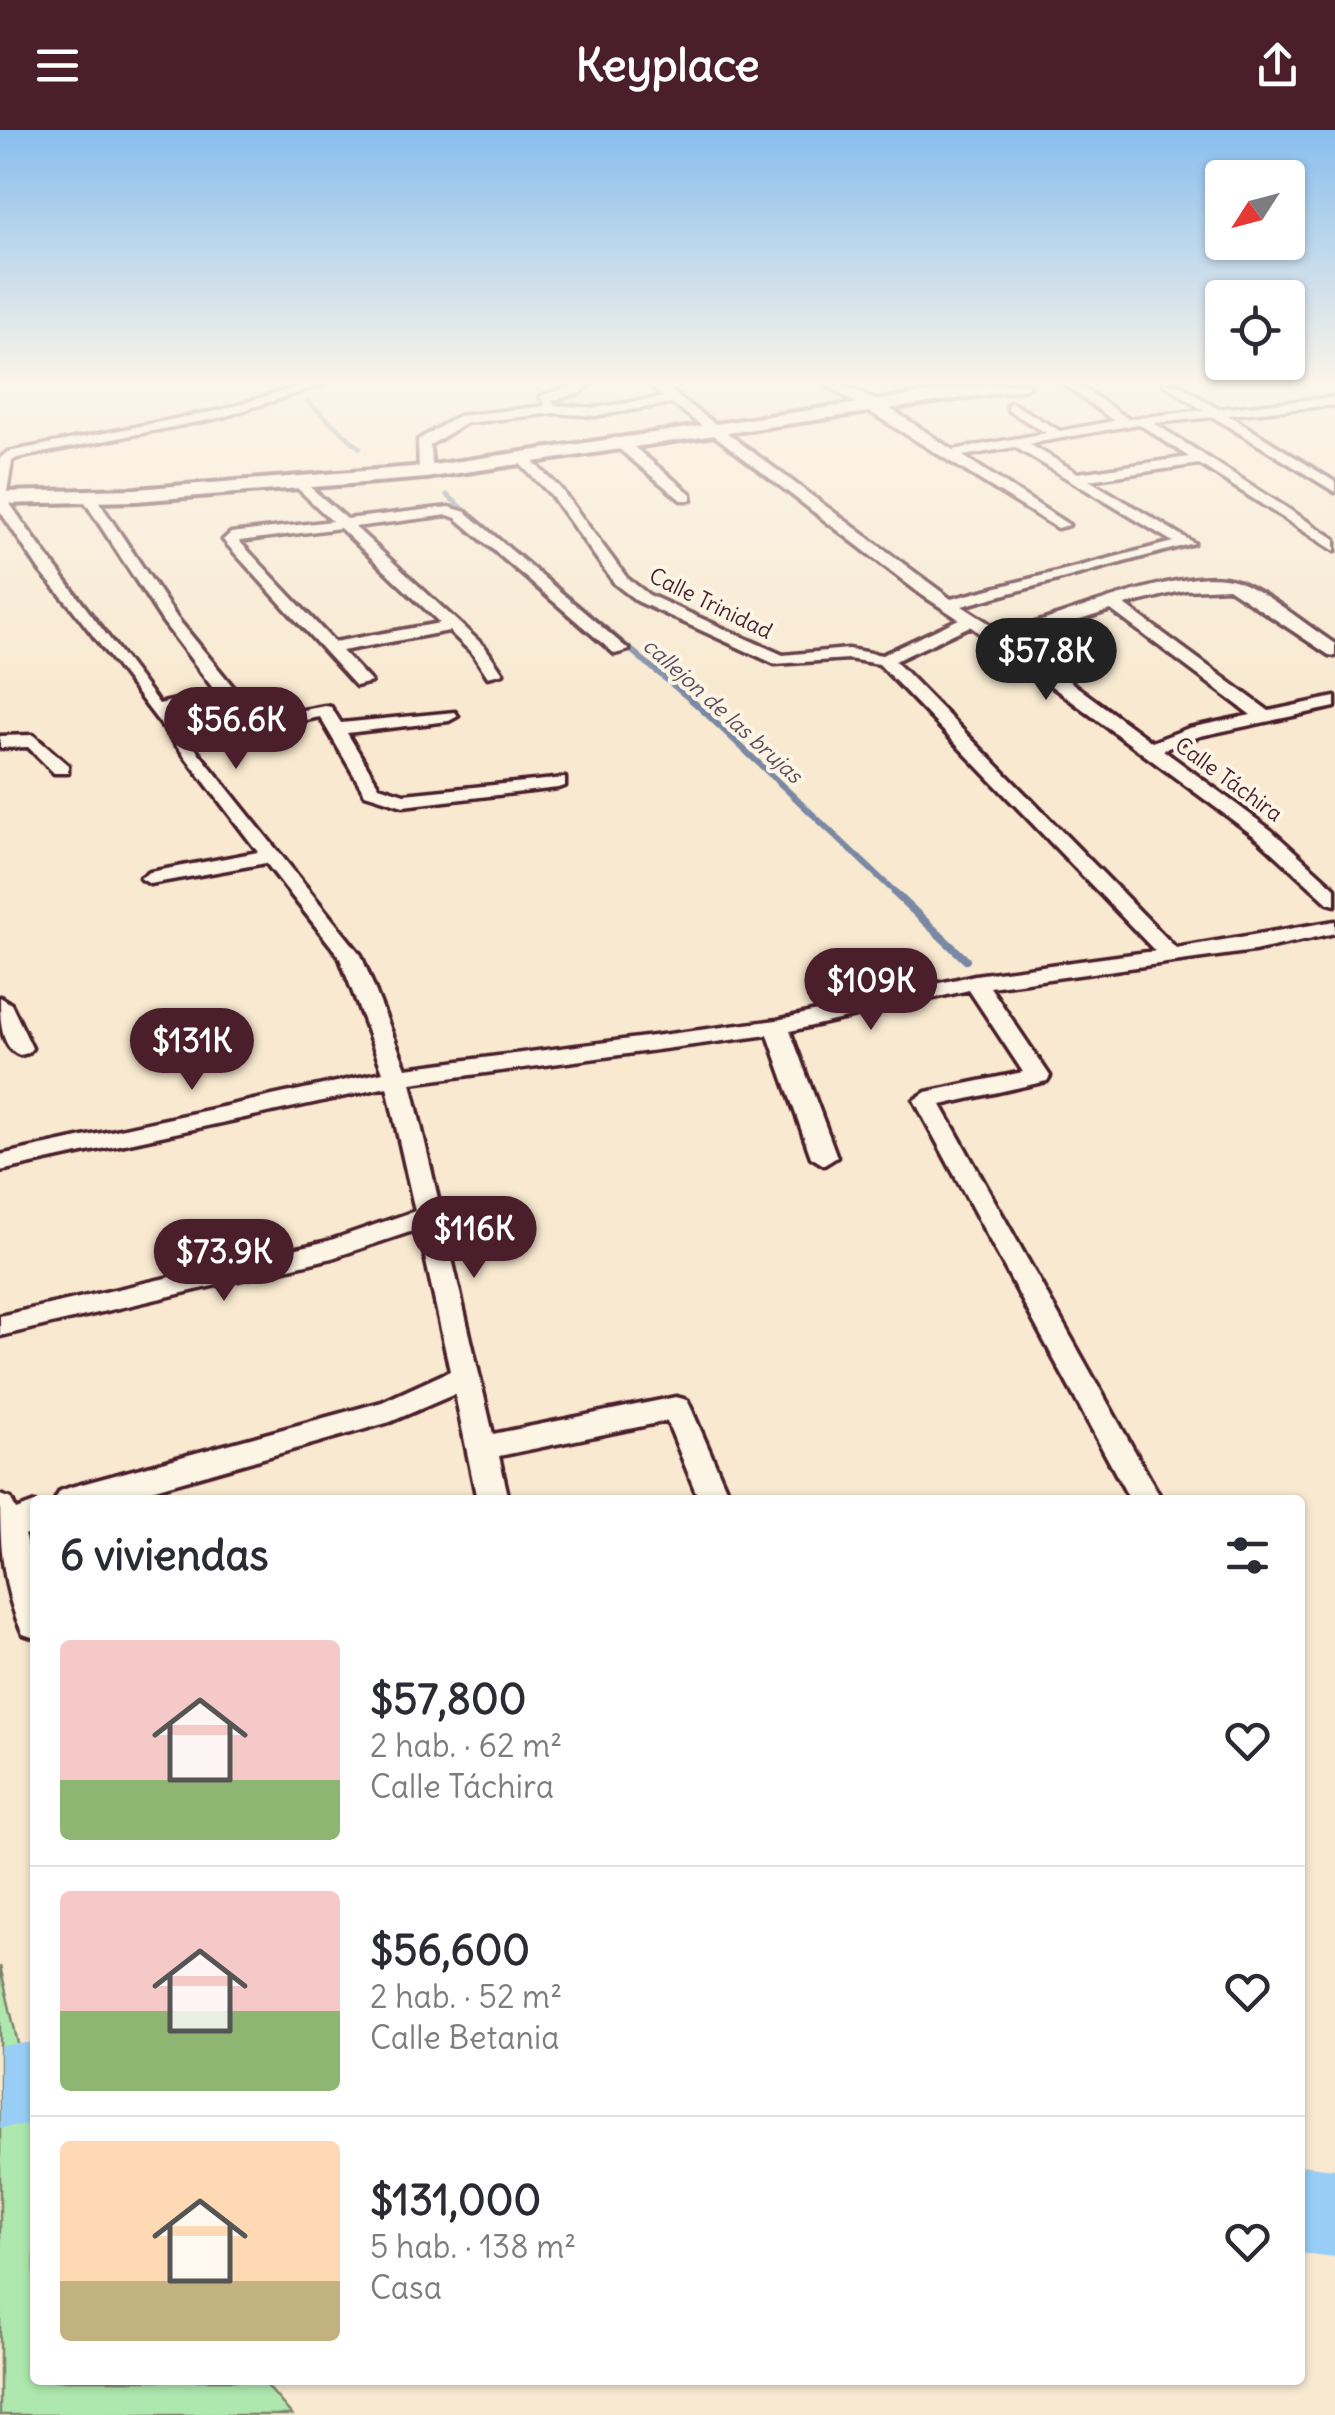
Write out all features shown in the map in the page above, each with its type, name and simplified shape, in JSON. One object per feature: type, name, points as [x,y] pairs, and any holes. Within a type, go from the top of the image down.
[{"type":"street","points":[[0,498],[158,491]]},
{"type":"street","points":[[308,491],[452,626],[494,672]]},
{"type":"street","name":"Calle Trinidad","points":[[555,491],[620,582],[643,598],[781,660],[848,654],[884,660]]},
{"type":"street","points":[[678,491],[686,497]]},
{"type":"street","name":"Calle Táchira","points":[[798,491],[948,605],[1002,639],[1264,834],[1335,899]]},
{"type":"street","points":[[1009,491],[1062,525]]},
{"type":"street","points":[[948,605],[1186,544],[1101,491]]},
{"type":"street","points":[[1251,491],[1335,546]]},
{"type":"street","points":[[88,496],[121,550],[225,694],[257,723],[323,710],[372,790],[387,797],[403,800],[558,782]]},
{"type":"street","points":[[0,498],[45,568],[350,955],[396,1077],[492,1495]]},
{"type":"street","points":[[362,682],[230,540],[240,534],[434,511],[461,515],[621,650]]},
{"type":"street","points":[[1002,639],[1054,626],[1112,604],[1222,581],[1335,651]]},
{"type":"street","points":[[1112,604],[1266,718]]},
{"type":"street","points":[[970,620],[884,660],[1170,954]]},
{"type":"street","points":[[330,648],[452,626]]},
{"type":"street","points":[[155,710],[225,694]]},
{"type":"street","points":[[1147,750],[1195,732],[1335,702]]},
{"type":"street","points":[[334,728],[450,716]]},
{"type":"street","points":[[0,742],[33,741],[60,769]]},
{"type":"street","points":[[150,878],[272,856]]},
{"type":"street","points":[[0,1163],[396,1077],[777,1027],[975,982],[1254,944],[1335,926]]},
{"type":"street","points":[[975,982],[1038,1076],[926,1100],[1143,1495]]},
{"type":"street","points":[[0,1004],[20,1048]]},
{"type":"street","points":[[777,1027],[824,1157]]},
{"type":"street","points":[[0,1326],[332,1249],[430,1216]]},
{"type":"street","points":[[88,1495],[390,1411],[465,1377]]},
{"type":"street","points":[[481,1448],[676,1408],[713,1495]]},
{"type":"street","points":[[14,1518],[30,1599]]},
{"type":"green space","points":[[0,1966],[30,2095],[30,2385],[266,2385],[292,2415],[0,2415]]},
{"type":"waterway","name":"callejon de las brujas","points":[[447,495],[579,606]]},
{"type":"waterway","name":"callejon de las brujas","points":[[576,604],[697,705],[898,895]]},
{"type":"waterway","name":"callejon de las brujas","points":[[895,893],[966,960]]},
{"type":"waterway","points":[[0,2087],[30,2084]]},
{"type":"waterway","points":[[1305,2210],[1335,2213]]}]
